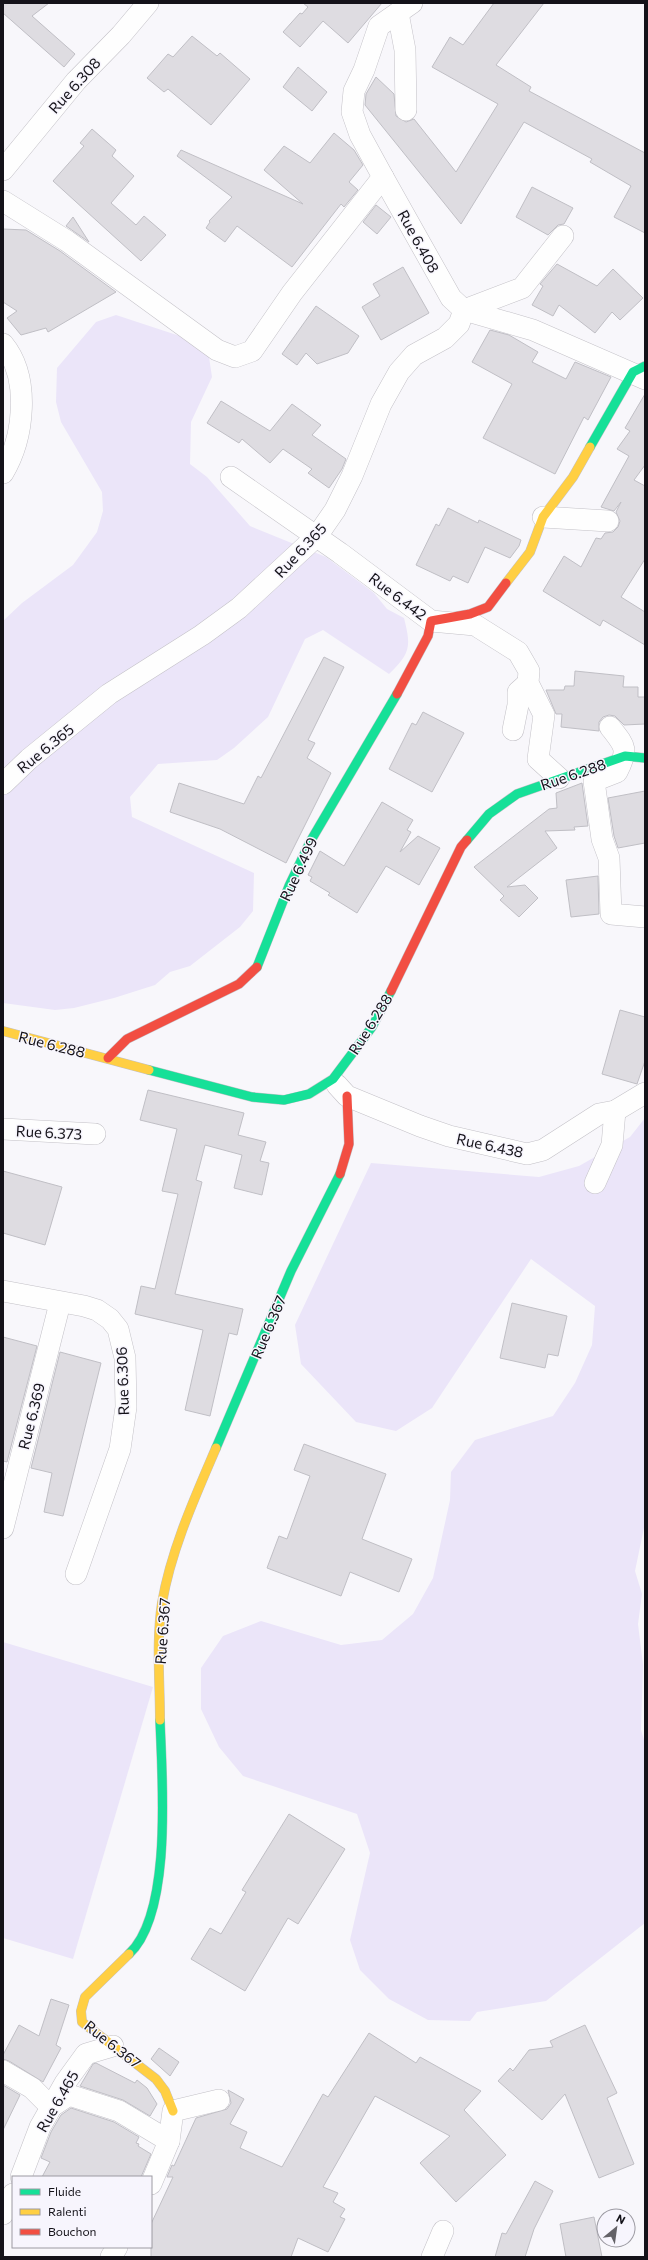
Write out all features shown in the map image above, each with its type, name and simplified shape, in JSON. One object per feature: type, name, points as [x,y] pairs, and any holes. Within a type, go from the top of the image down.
[{"type":"street","name":"Rue 6.308","points":[[3,170],[76,81],[121,35],[148,3]]},
{"type":"street","points":[[405,8],[406,110]]},
{"type":"street","name":"Rue 6.408","points":[[405,8],[379,26],[352,102],[352,112],[360,135],[451,298],[464,310],[533,330],[641,372]]},
{"type":"street","points":[[3,201],[67,241],[217,350],[235,357],[252,351],[292,293],[383,177]]},
{"type":"street","points":[[464,310],[522,288],[563,236]]},
{"type":"street","name":"Rue 6.365","points":[[3,784],[29,759],[109,694],[202,635],[239,608],[317,536],[335,510],[352,476],[382,404],[399,372],[414,355],[445,338],[459,324],[464,310]]},
{"type":"street","points":[[3,344],[8,350],[18,374],[22,402],[9,462],[3,473]]},
{"type":"street","points":[[431,621],[470,614],[488,607],[530,552],[544,517],[573,477],[641,372]]},
{"type":"street","name":"Rue 6.442","points":[[231,477],[317,536],[431,621],[476,625],[502,640],[518,652],[529,671],[528,683],[544,715],[538,759],[559,778]]},
{"type":"street","points":[[544,517],[608,521]]},
{"type":"street","name":"Rue 6.499","points":[[108,1058],[127,1039],[239,984],[257,968],[289,886],[310,842],[384,719],[428,636],[431,621]]},
{"type":"street","points":[[513,730],[518,705],[518,692],[528,683]]},
{"type":"street","points":[[610,727],[635,757],[617,772],[594,781],[598,820],[602,839],[610,858],[611,914],[645,917]]},
{"type":"street","name":"Rue 6.288","points":[[3,1032],[108,1058],[252,1097],[284,1100],[309,1094],[333,1079],[372,1027],[408,958],[461,848],[489,814],[517,794],[559,778],[635,757]]},
{"type":"street","name":"Rue 6.438","points":[[333,1079],[347,1096],[449,1136],[527,1154],[536,1153],[543,1150],[599,1114],[615,1111],[645,1093]]},
{"type":"street","name":"Rue 6.367","points":[[173,2111],[165,2091],[156,2079],[82,2022],[81,2011],[85,1997],[137,1947],[150,1919],[162,1847],[159,1645],[162,1604],[170,1571],[191,1506],[292,1271],[344,1165],[348,1144],[347,1096]]},
{"type":"street","points":[[595,1183],[612,1145],[615,1111]]},
{"type":"street","name":"Rue 6.373","points":[[3,1130],[95,1134]]},
{"type":"street","name":"Rue 6.306","points":[[3,1291],[60,1303],[84,1306],[97,1310],[110,1319],[118,1329],[125,1358],[126,1407],[120,1449],[76,1574]]},
{"type":"street","name":"Rue 6.369","points":[[3,1528],[60,1303]]},
{"type":"street","name":"Rue 6.465","points":[[21,2176],[40,2127],[64,2083],[86,2054],[113,2046]]},
{"type":"street","points":[[3,2071],[32,2088],[51,2107],[69,2095],[119,2111],[169,2141]]},
{"type":"street","points":[[152,2182],[169,2141],[173,2111],[219,2100]]},
{"type":"street","points":[[3,2214],[12,2196]]},
{"type":"street","points":[[432,2257],[443,2231]]},
{"type":"street","points":[[111,2257],[116,2248]]},
{"type":"shaded area","points":[[116,315],[195,341],[209,357],[212,377],[191,422],[190,464],[207,477],[250,526],[326,557],[374,593],[387,609],[404,618],[408,642],[407,649],[402,660],[389,674],[323,630],[305,639],[268,717],[234,748],[217,760],[158,764],[130,797],[132,817],[254,873],[253,911],[240,927],[190,966],[170,972],[155,985],[114,998],[74,1008],[55,1010],[3,1003],[3,621],[22,603],[73,565],[97,532],[103,511],[102,492],[61,422],[56,402],[57,368],[96,322]]},
{"type":"shaded area","points":[[645,1118],[645,1523],[635,1571],[642,1594],[638,1624],[643,1665],[641,1730],[645,1743],[645,1923],[546,2001],[477,2012],[470,2021],[428,2020],[389,1999],[360,1970],[350,1940],[370,1853],[357,1814],[243,1776],[219,1747],[201,1709],[201,1668],[223,1636],[261,1621],[341,1645],[382,1640],[413,1614],[433,1578],[450,1500],[451,1472],[475,1440],[553,1416],[575,1383],[592,1345],[595,1306],[531,1259],[432,1408],[396,1431],[356,1422],[301,1364],[295,1325],[371,1163],[539,1177],[579,1166],[630,1137]]},
{"type":"shaded area","points":[[3,1642],[153,1687],[73,1959],[3,1938]]},
{"type":"building","points":[[3,3],[49,3],[32,16],[75,54],[64,67],[3,13]]},
{"type":"building","points":[[303,3],[382,3],[348,43],[323,21],[300,47],[283,32],[300,13],[302,14],[308,7]]},
{"type":"building","points":[[494,3],[544,3],[496,65],[531,87],[529,91],[645,153],[645,233],[614,217],[631,186],[590,162],[592,159],[524,122],[461,224],[365,105],[366,94],[376,77],[394,94],[396,116],[406,122],[414,119],[456,172],[498,104],[432,67],[450,37],[463,45]]},
{"type":"building","points":[[192,36],[217,56],[220,53],[250,79],[211,125],[168,89],[164,92],[147,78],[168,54],[173,57]]},
{"type":"building","points":[[298,67],[327,92],[312,111],[283,87]]},
{"type":"building","points":[[92,129],[116,150],[112,156],[134,176],[111,203],[136,225],[144,216],[166,235],[141,261],[53,181],[84,146],[80,143]]},
{"type":"building","points":[[334,133],[354,150],[363,165],[349,182],[358,190],[344,207],[341,204],[292,267],[237,226],[225,242],[206,228],[210,222],[209,221],[232,197],[177,156],[181,150],[303,204],[264,170],[284,146],[310,163]]},
{"type":"building","points":[[532,187],[573,208],[564,224],[558,225],[548,235],[516,217]]},
{"type":"building","points":[[376,205],[391,217],[377,234],[363,222]]},
{"type":"building","points":[[73,217],[89,242],[66,226]]},
{"type":"building","points":[[3,229],[26,230],[60,251],[116,292],[48,332],[46,328],[21,335],[7,318],[17,311],[3,302]]},
{"type":"building","points":[[557,264],[597,286],[613,269],[643,298],[620,320],[612,312],[595,333],[559,305],[553,316],[532,305],[543,286],[540,284]]},
{"type":"building","points":[[403,267],[429,313],[381,340],[362,307],[380,296],[373,284]]},
{"type":"building","points":[[316,306],[359,336],[348,353],[317,364],[306,353],[297,365],[282,354]]},
{"type":"building","points":[[490,330],[509,335],[538,352],[532,362],[566,379],[575,362],[611,377],[588,420],[584,417],[555,474],[483,438],[512,384],[472,362]]},
{"type":"building","points":[[645,394],[645,465],[634,480],[645,486],[645,559],[621,597],[645,612],[645,645],[603,620],[600,626],[543,591],[564,556],[581,567],[596,538],[601,539],[605,533],[613,532],[618,527],[620,521],[616,512],[621,502],[614,511],[601,507],[629,456],[617,449],[630,431],[625,428]]},
{"type":"building","points":[[221,401],[270,431],[292,404],[321,425],[312,435],[346,459],[342,469],[329,488],[308,473],[312,469],[283,449],[270,463],[242,439],[239,443],[207,423]]},
{"type":"building","points":[[448,508],[478,523],[479,520],[521,540],[519,546],[510,558],[485,547],[468,583],[453,576],[450,581],[416,565],[436,524],[439,526]]},
{"type":"building","points":[[324,657],[344,667],[308,740],[315,743],[307,758],[331,773],[286,863],[220,829],[170,812],[179,783],[244,804],[258,776],[261,778]]},
{"type":"building","points":[[575,671],[624,676],[623,687],[638,687],[638,697],[645,697],[645,724],[624,725],[615,716],[609,715],[603,717],[599,722],[599,731],[561,727],[562,714],[556,714],[546,690],[564,690],[565,686],[574,686]]},
{"type":"building","points":[[423,712],[464,733],[432,792],[389,769],[412,723],[416,725]]},
{"type":"building","points":[[582,783],[588,826],[574,827],[575,830],[545,831],[557,848],[507,887],[525,885],[538,898],[519,917],[500,900],[504,896],[474,867],[549,809],[557,808],[556,793]]},
{"type":"building","points":[[645,791],[645,843],[618,848],[614,836],[608,798]]},
{"type":"building","points":[[382,802],[413,820],[407,830],[411,832],[400,852],[418,836],[440,848],[419,885],[386,866],[357,913],[328,895],[330,893],[310,881],[312,877],[308,875],[320,851],[344,866]]},
{"type":"building","points":[[598,876],[599,914],[571,917],[566,880]]},
{"type":"building","points":[[620,1010],[645,1017],[645,1061],[637,1084],[602,1074]]},
{"type":"building","points":[[148,1090],[244,1113],[238,1135],[266,1142],[260,1161],[269,1163],[262,1195],[234,1188],[242,1155],[205,1145],[196,1180],[202,1182],[175,1294],[243,1309],[237,1335],[229,1333],[210,1416],[185,1410],[203,1330],[135,1314],[141,1286],[155,1289],[178,1194],[162,1191],[177,1129],[140,1120]]},
{"type":"building","points":[[3,1171],[62,1187],[45,1245],[3,1233]]},
{"type":"building","points":[[512,1303],[567,1316],[558,1356],[548,1354],[545,1368],[500,1358]]},
{"type":"building","points":[[3,1337],[37,1346],[7,1462],[3,1461]]},
{"type":"building","points":[[60,1352],[101,1363],[63,1516],[44,1512],[52,1473],[31,1468]]},
{"type":"building","points":[[304,1444],[386,1474],[362,1539],[412,1559],[399,1592],[350,1572],[341,1596],[267,1568],[279,1536],[287,1539],[310,1476],[294,1470]]},
{"type":"building","points":[[289,1814],[345,1849],[298,1924],[288,1918],[245,1991],[191,1959],[210,1928],[221,1934],[246,1892],[242,1890]]},
{"type":"building","points":[[51,1999],[69,2005],[56,2045],[61,2048],[43,2082],[9,2061],[3,2059],[3,2055],[19,2025],[39,2036]]},
{"type":"building","points":[[585,2025],[617,2093],[607,2098],[634,2164],[599,2178],[565,2094],[542,2120],[498,2081],[510,2068],[513,2071],[529,2050],[553,2047],[550,2041]]},
{"type":"building","points":[[369,2033],[416,2063],[420,2057],[481,2091],[464,2110],[506,2155],[456,2202],[420,2163],[450,2136],[375,2096],[323,2187],[338,2193],[333,2202],[345,2209],[340,2217],[345,2219],[328,2252],[298,2238],[291,2257],[151,2257],[152,2222],[173,2177],[167,2177],[172,2165],[174,2166],[196,2118],[227,2109],[231,2103],[228,2090],[244,2099],[230,2124],[247,2132],[240,2148],[282,2167],[323,2094],[328,2097]]},
{"type":"building","points":[[159,2048],[179,2062],[170,2076],[151,2059]]},
{"type":"building","points":[[96,2063],[135,2083],[137,2080],[147,2088],[157,2104],[150,2116],[123,2100],[80,2086],[93,2064]]},
{"type":"building","points":[[3,2085],[20,2095],[3,2130]]},
{"type":"building","points":[[71,2108],[114,2122],[139,2137],[136,2143],[139,2144],[138,2146],[151,2154],[141,2176],[43,2176],[50,2162],[41,2158],[51,2132],[61,2115]]},
{"type":"building","points":[[535,2181],[553,2191],[534,2229],[525,2257],[495,2257],[502,2233],[506,2234]]},
{"type":"building","points":[[594,2217],[596,2227],[596,2248],[600,2248],[602,2257],[566,2257],[560,2224]]},
{"type":"traffic: fast","points":[[590,447],[633,372],[645,366]]},
{"type":"traffic: fast","points":[[257,967],[289,886],[310,842],[397,694]]},
{"type":"traffic: fast","points":[[467,840],[489,814],[517,794],[625,756],[645,758]]},
{"type":"traffic: fast","points":[[149,1070],[252,1097],[284,1100],[309,1094],[333,1079],[372,1027],[391,991]]},
{"type":"traffic: fast","points":[[216,1448],[291,1271],[340,1174]]},
{"type":"traffic: fast","points":[[129,1954],[143,1935],[153,1908],[159,1877],[163,1809],[160,1720]]},
{"type":"traffic: slow","points":[[506,583],[530,552],[543,517],[573,477],[590,447]]},
{"type":"traffic: slow","points":[[3,1031],[149,1070]]},
{"type":"traffic: slow","points":[[160,1720],[159,1632],[166,1583],[184,1524],[216,1448]]},
{"type":"traffic: slow","points":[[129,1954],[85,1997],[81,2011],[82,2022],[156,2079],[165,2091],[173,2111]]},
{"type":"traffic: jam","points":[[397,694],[428,636],[431,621],[470,614],[488,607],[506,583]]},
{"type":"traffic: jam","points":[[391,991],[461,847],[467,840]]},
{"type":"traffic: jam","points":[[108,1058],[127,1039],[239,984],[257,967]]},
{"type":"traffic: jam","points":[[340,1174],[349,1144],[347,1096]]}]
